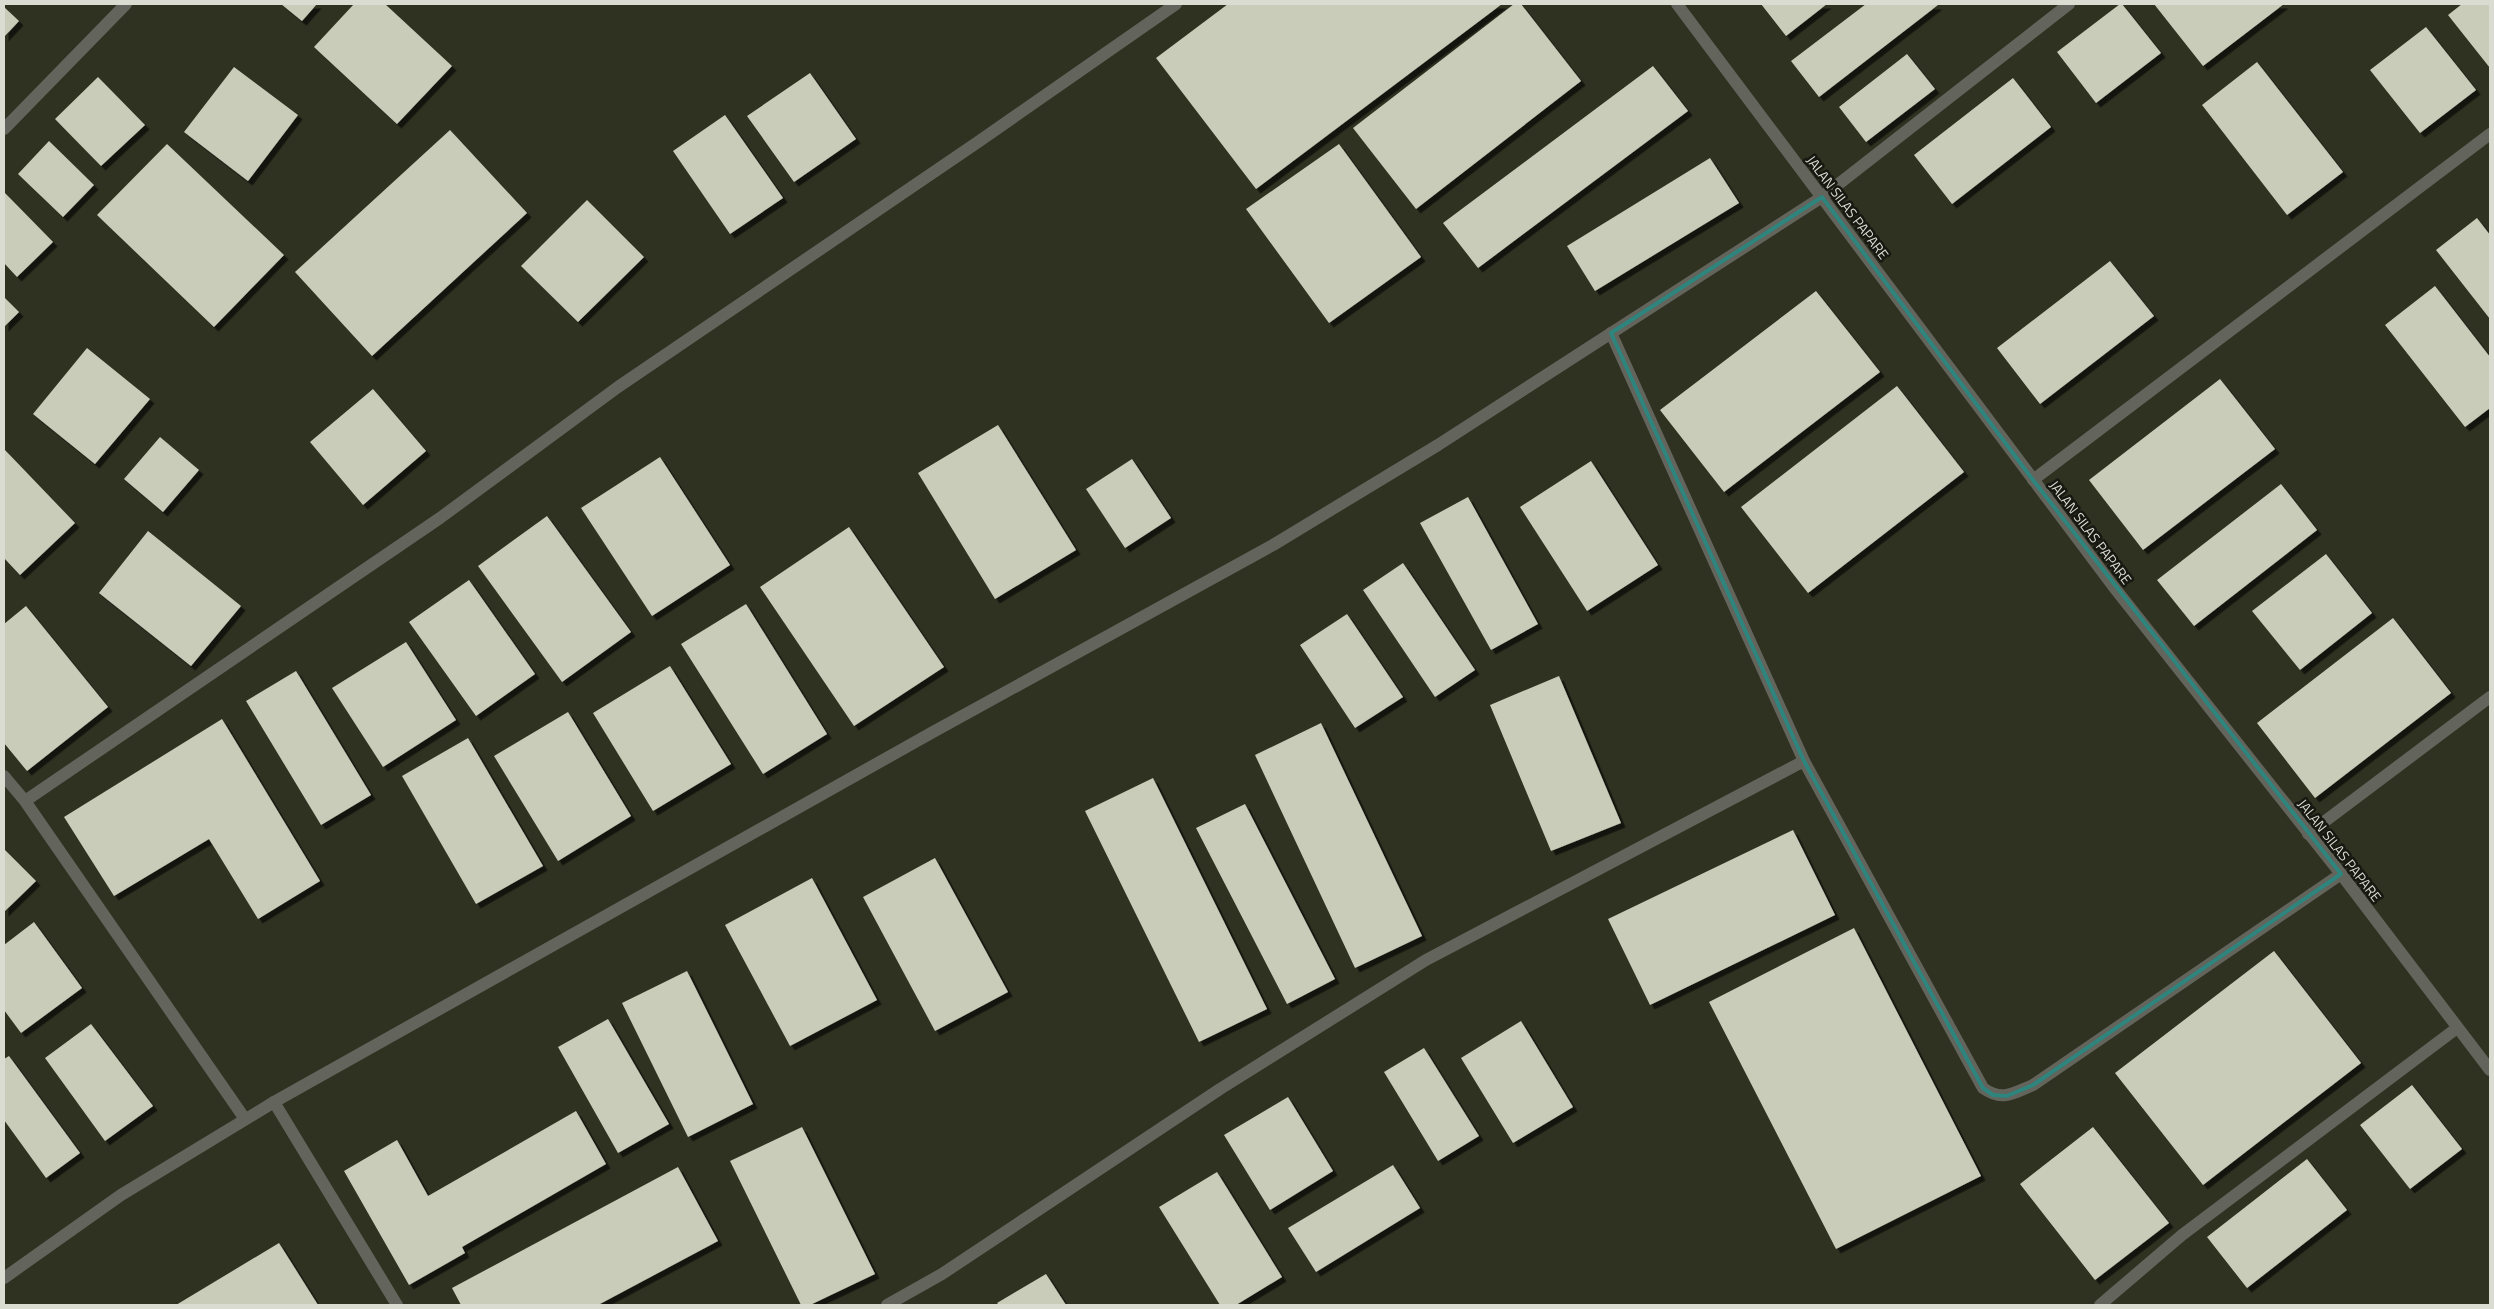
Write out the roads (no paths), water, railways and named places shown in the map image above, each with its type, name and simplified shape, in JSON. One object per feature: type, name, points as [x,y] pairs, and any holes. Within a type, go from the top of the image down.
[{"type":"street","points":[[4,129],[126,4]]},
{"type":"street","points":[[25,801],[432,523],[618,387],[978,142],[1176,4]]},
{"type":"street","name":"JALAN SILAS PAPARE","points":[[1677,4],[2119,594],[2341,874],[2490,1070]]},
{"type":"street","points":[[4,1278],[121,1195],[245,1118],[933,732],[1273,545],[1438,445],[1822,197],[2069,4]]},
{"type":"street","points":[[2033,480],[2490,134]]},
{"type":"street","points":[[1612,333],[1804,761],[1983,1088],[1993,1095],[2007,1096],[2033,1085],[2341,874]]},
{"type":"street","points":[[2308,834],[2490,697]]},
{"type":"street","points":[[887,1305],[942,1274],[1220,1089],[1426,960],[1804,761]]},
{"type":"street","points":[[4,776],[25,801],[245,1118]]},
{"type":"street","points":[[2100,1305],[2182,1235],[2457,1028]]},
{"type":"street","points":[[274,1102],[397,1305]]}]
